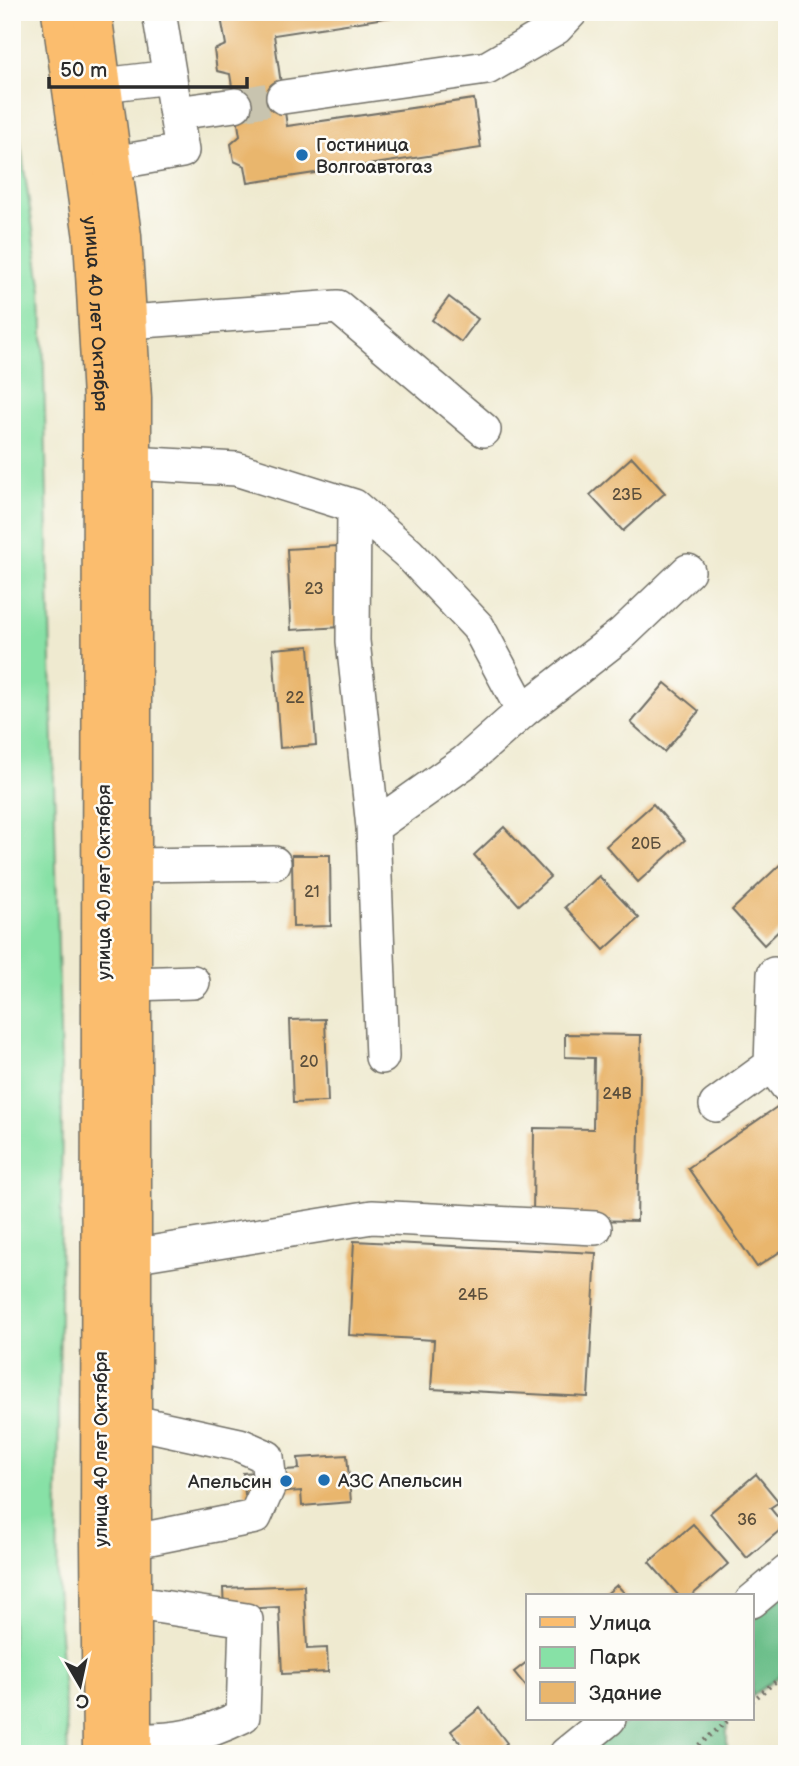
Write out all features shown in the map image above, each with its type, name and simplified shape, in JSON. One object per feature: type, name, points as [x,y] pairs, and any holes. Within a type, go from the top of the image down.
[{"type":"main road","name":"улица 40 лет Октября","points":[[61,12],[93,238],[102,398],[100,1543],[122,1749]]},
{"type":"main road","name":"улица 40 лет Октября","points":[[92,12],[113,163],[129,322],[132,463],[130,1602],[122,1749]]},
{"type":"lane","points":[[113,163],[182,151],[159,12]]},
{"type":"lane","points":[[283,97],[487,68],[556,28],[571,12]]},
{"type":"lane","points":[[103,85],[170,77]]},
{"type":"lane","points":[[176,113],[235,104]]},
{"type":"lane","points":[[129,322],[338,307],[484,430]]},
{"type":"lane","points":[[132,463],[236,469],[354,506],[409,554],[478,627],[523,710]]},
{"type":"lane","points":[[354,506],[353,641],[373,827],[382,1057]]},
{"type":"lane","points":[[373,827],[465,762],[523,710],[623,632],[688,571]]},
{"type":"lane","points":[[133,865],[274,863]]},
{"type":"lane","points":[[716,1105],[779,1075],[774,974]]},
{"type":"lane","points":[[133,984],[193,982]]},
{"type":"lane","points":[[131,1256],[372,1217],[595,1228]]},
{"type":"lane","points":[[130,1421],[240,1445],[267,1457],[270,1483],[255,1517],[130,1542]]},
{"type":"lane","points":[[754,1599],[787,1572]]},
{"type":"lane","points":[[122,1749],[209,1733],[243,1716],[246,1620],[130,1602]]},
{"type":"lane","points":[[566,1754],[608,1720]]},
{"type":"path","points":[[754,1699],[787,1672]]},
{"type":"path","points":[[688,1754],[729,1720]]},
{"type":"green space","points":[[12,86],[42,291],[62,1112],[57,1589],[68,1753],[63,1754],[12,1754]]},
{"type":"green space","points":[[787,1592],[787,1670],[754,1695],[754,1619]]},
{"type":"green space","points":[[629,1720],[727,1720],[727,1754],[587,1754]]},
{"type":"building","points":[[220,12],[424,12],[274,35],[287,126],[474,99],[481,148],[248,183],[245,166],[234,161],[231,144],[240,136],[230,74],[217,71],[214,50],[226,45]]},
{"type":"building","points":[[449,297],[478,319],[461,342],[432,320]]},
{"type":"building","points":[[632,457],[665,493],[623,531],[590,495]]},
{"type":"building","points":[[337,546],[342,627],[291,630],[287,549]]},
{"type":"building","points":[[309,646],[316,745],[280,748],[273,649]]},
{"type":"building","points":[[665,683],[699,711],[664,752],[631,723]]},
{"type":"building","points":[[653,804],[685,840],[638,882],[606,846]]},
{"type":"building","points":[[504,827],[550,877],[519,905],[474,855]]},
{"type":"building","points":[[292,855],[330,855],[331,926],[293,927]]},
{"type":"building","points":[[787,858],[787,923],[764,945],[732,910]]},
{"type":"building","points":[[599,876],[639,918],[604,950],[565,907]]},
{"type":"building","points":[[325,1019],[328,1102],[293,1103],[290,1020]]},
{"type":"building","points":[[565,1034],[641,1035],[637,1221],[533,1219],[534,1128],[593,1129],[594,1058],[565,1057]]},
{"type":"building","points":[[784,1102],[787,1247],[757,1267],[688,1168]]},
{"type":"building","points":[[354,1241],[596,1253],[588,1397],[431,1389],[434,1340],[349,1335]]},
{"type":"building","name":"АЗС Апельсин","points":[[347,1455],[351,1502],[302,1506],[301,1491],[245,1495],[243,1473],[299,1469],[298,1458]]},
{"type":"building","points":[[756,1474],[779,1502],[770,1508],[785,1526],[747,1558],[710,1513]]},
{"type":"building","points":[[693,1524],[728,1564],[693,1594],[677,1594],[649,1562]]},
{"type":"building","points":[[304,1585],[307,1649],[327,1648],[328,1672],[282,1674],[279,1607],[224,1610],[223,1588]]},
{"type":"building","points":[[617,1585],[625,1594],[606,1594]]},
{"type":"building","points":[[526,1663],[526,1687],[514,1672]]},
{"type":"building","points":[[480,1708],[507,1743],[493,1754],[469,1754],[451,1731]]},
{"type":"tunnel","points":[[235,105],[283,97]]},
{"type":"place","name":"Гостиница Волгоавтогаз","points":[[302,155]]},
{"type":"place","name":"АЗС Апельсин","points":[[324,1480]]},
{"type":"place","name":"Апельсин","points":[[286,1481]]}]
